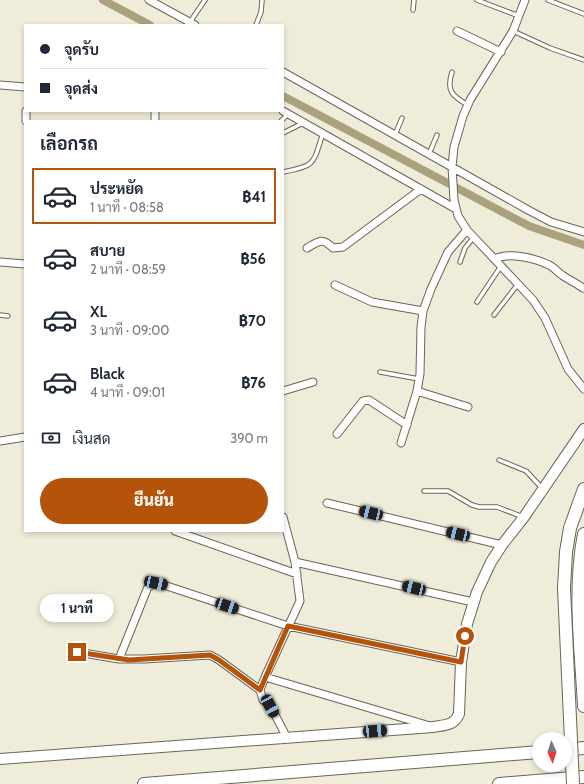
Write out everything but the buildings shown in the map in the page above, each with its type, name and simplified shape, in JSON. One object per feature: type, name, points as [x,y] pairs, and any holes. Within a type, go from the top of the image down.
[{"type":"highway","points":[[573,784],[564,588],[566,552],[570,528],[584,489]]},
{"type":"highway","points":[[584,534],[581,548],[579,586],[584,706]]},
{"type":"highway","points":[[572,749],[584,748]]},
{"type":"highway","points":[[144,784],[532,753]]},
{"type":"highway","points":[[499,784],[584,777]]},
{"type":"main road","points":[[0,759],[287,738],[451,724],[456,721],[459,714],[461,662],[467,624],[473,602],[491,562],[524,517],[584,429]]},
{"type":"street","points":[[149,0],[193,24]]},
{"type":"street","points":[[165,0],[167,10]]},
{"type":"street","points":[[525,0],[520,17],[513,31],[501,52],[484,76],[468,105],[454,147],[452,167],[454,200],[461,222],[467,230],[533,300],[545,318],[568,369],[584,389]]},
{"type":"street","points":[[457,32],[501,52]]},
{"type":"street","points":[[284,73],[530,211],[551,222],[583,230]]},
{"type":"street","points":[[0,85],[24,87]]},
{"type":"street","points":[[285,112],[456,209]]},
{"type":"street","points":[[307,248],[322,240],[326,241],[333,248],[343,247],[421,189]]},
{"type":"street","points":[[401,443],[417,391],[419,379],[423,311],[430,289],[445,258],[467,230]]},
{"type":"street","points":[[495,259],[509,255],[541,262],[551,266],[568,280],[583,288]]},
{"type":"street","points":[[0,262],[24,264]]},
{"type":"street","points":[[335,285],[372,302],[423,311]]},
{"type":"street","points":[[284,391],[313,382]]},
{"type":"street","points":[[417,391],[468,407]]},
{"type":"street","points":[[337,434],[363,401],[369,400],[407,425]]},
{"type":"street","points":[[0,441],[24,437]]},
{"type":"street","points":[[327,503],[502,545]]},
{"type":"street","points":[[260,690],[300,601],[295,562],[284,521]]},
{"type":"street","points":[[178,532],[296,574]]},
{"type":"street","points":[[295,562],[473,602]]},
{"type":"street","points":[[119,659],[144,594],[148,587],[156,583],[288,626],[461,662]]},
{"type":"street","points":[[77,652],[119,659],[210,655],[260,690],[263,700],[270,706],[287,738]]},
{"type":"street","points":[[265,677],[433,726]]},
{"type":"lane","points":[[193,24],[205,0]]},
{"type":"lane","points":[[256,24],[261,12],[262,0]]},
{"type":"lane","points":[[413,10],[414,0]]},
{"type":"lane","points":[[477,0],[520,17]]},
{"type":"lane","points":[[548,0],[584,14]]},
{"type":"lane","points":[[513,31],[543,45],[584,60]]},
{"type":"lane","points":[[452,72],[449,81],[450,90],[455,98],[468,105]]},
{"type":"lane","points":[[395,135],[402,118]]},
{"type":"lane","points":[[284,133],[304,123]]},
{"type":"lane","points":[[284,172],[310,165],[323,134]]},
{"type":"lane","points":[[429,154],[437,135]]},
{"type":"lane","points":[[460,262],[465,248],[474,237]]},
{"type":"lane","points":[[477,302],[501,266]]},
{"type":"lane","points":[[494,315],[518,284]]},
{"type":"lane","points":[[0,315],[8,316]]},
{"type":"lane","points":[[380,372],[419,379]]},
{"type":"lane","points":[[499,460],[526,471],[542,489]]},
{"type":"lane","points":[[424,491],[448,491],[472,505],[479,507],[497,507],[524,517]]},
{"type":"waterway","points":[[103,0],[148,24]]},
{"type":"waterway","points":[[284,97],[529,226],[584,245]]},
{"type":"route","points":[[77,652],[129,660],[210,655],[260,690],[288,626],[461,662],[465,636]]}]
